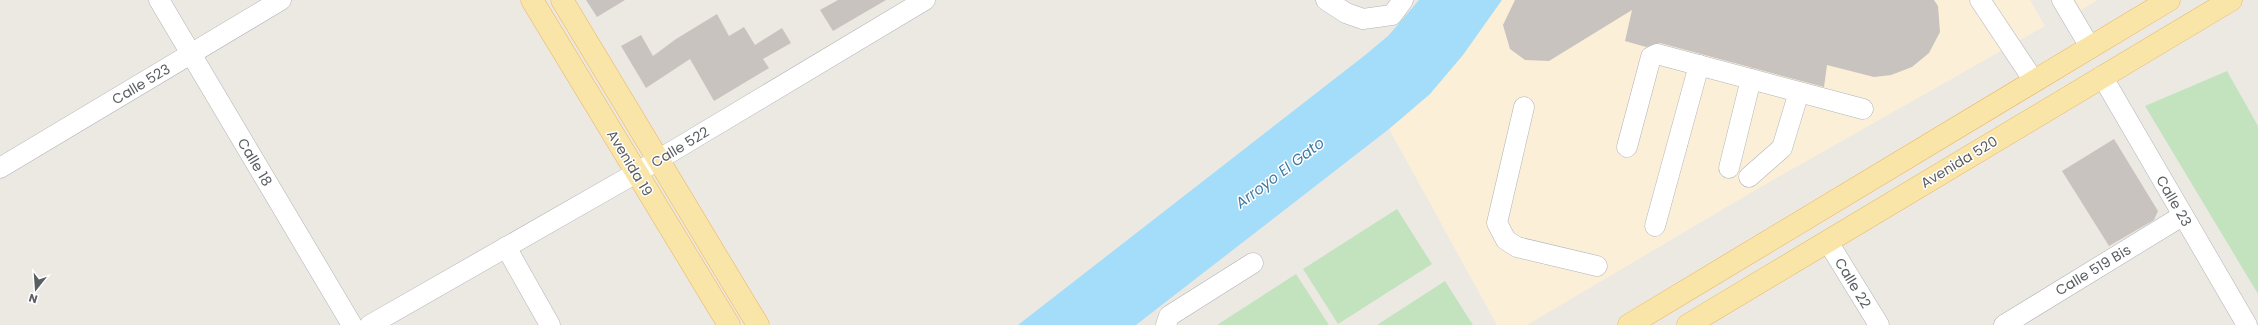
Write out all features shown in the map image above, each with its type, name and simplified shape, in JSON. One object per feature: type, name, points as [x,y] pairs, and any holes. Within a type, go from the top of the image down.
[{"type":"main road","name":"Avenida 19","points":[[532,0],[728,325]]},
{"type":"main road","name":"Avenida 19","points":[[562,0],[758,325]]},
{"type":"main road","points":[[1629,325],[2169,0]]},
{"type":"main road","name":"Avenida 520","points":[[1688,325],[2231,0]]},
{"type":"street","name":"Calle 18","points":[[159,0],[352,325]]},
{"type":"street","name":"Calle 523","points":[[0,168],[282,0]]},
{"type":"street","name":"Calle 522","points":[[370,325],[636,173],[925,0]]},
{"type":"street","points":[[1326,0],[1346,13],[1363,19],[1392,15],[1403,0]]},
{"type":"street","points":[[1980,0],[2034,81]]},
{"type":"street","points":[[2062,0],[2090,47]]},
{"type":"street","points":[[1627,147],[1651,57],[1657,54],[1863,109]]},
{"type":"street","points":[[1655,226],[1699,65]]},
{"type":"street","name":"Calle 23","points":[[2102,76],[2182,216],[2247,325]]},
{"type":"street","points":[[1729,168],[1751,79]]},
{"type":"street","points":[[1749,178],[1782,148],[1799,92]]},
{"type":"street","points":[[1524,107],[1497,223],[1506,240],[1517,247],[1597,266]]},
{"type":"street","name":"Calle 519 Bis","points":[[2004,325],[2182,216]]},
{"type":"street","name":"Calle 22","points":[[1828,242],[1878,325]]},
{"type":"street","points":[[506,247],[550,325]]},
{"type":"street","points":[[1166,325],[1170,316],[1253,263]]},
{"type":"shaded area","points":[[1497,0],[2030,0],[2045,26],[1759,188],[1527,325],[1497,325],[1389,129],[1430,94]]},
{"type":"shaded area","points":[[2075,0],[2098,0],[2081,10]]},
{"type":"green space","points":[[2227,71],[2258,126],[2258,294],[2145,106]]},
{"type":"green space","points":[[1397,209],[1432,264],[1338,324],[1303,269]]},
{"type":"green space","points":[[1296,274],[1329,325],[1217,325]]},
{"type":"green space","points":[[1445,281],[1473,325],[1377,325]]},
{"type":"water","name":"Arroyo El Gato","points":[[1419,0],[1502,0],[1463,55],[1430,94],[1389,129],[1136,325],[1018,325],[1364,56],[1388,36]]},
{"type":"building","points":[[586,0],[625,0],[597,17]]},
{"type":"building","points":[[838,0],[886,0],[833,31],[820,10]]},
{"type":"building","points":[[1515,0],[1934,0],[1938,6],[1940,32],[1929,53],[1912,67],[1891,75],[1874,77],[1827,65],[1824,87],[1660,43],[1646,47],[1625,41],[1632,10],[1549,61],[1525,60],[1510,49],[1503,25]]},
{"type":"building","points":[[717,14],[729,36],[744,27],[755,45],[782,28],[791,43],[763,59],[769,68],[714,101],[690,59],[646,88],[621,46],[641,35],[653,56],[676,39]]},
{"type":"building","points":[[2114,139],[2158,211],[2154,220],[2109,246],[2062,171]]}]
